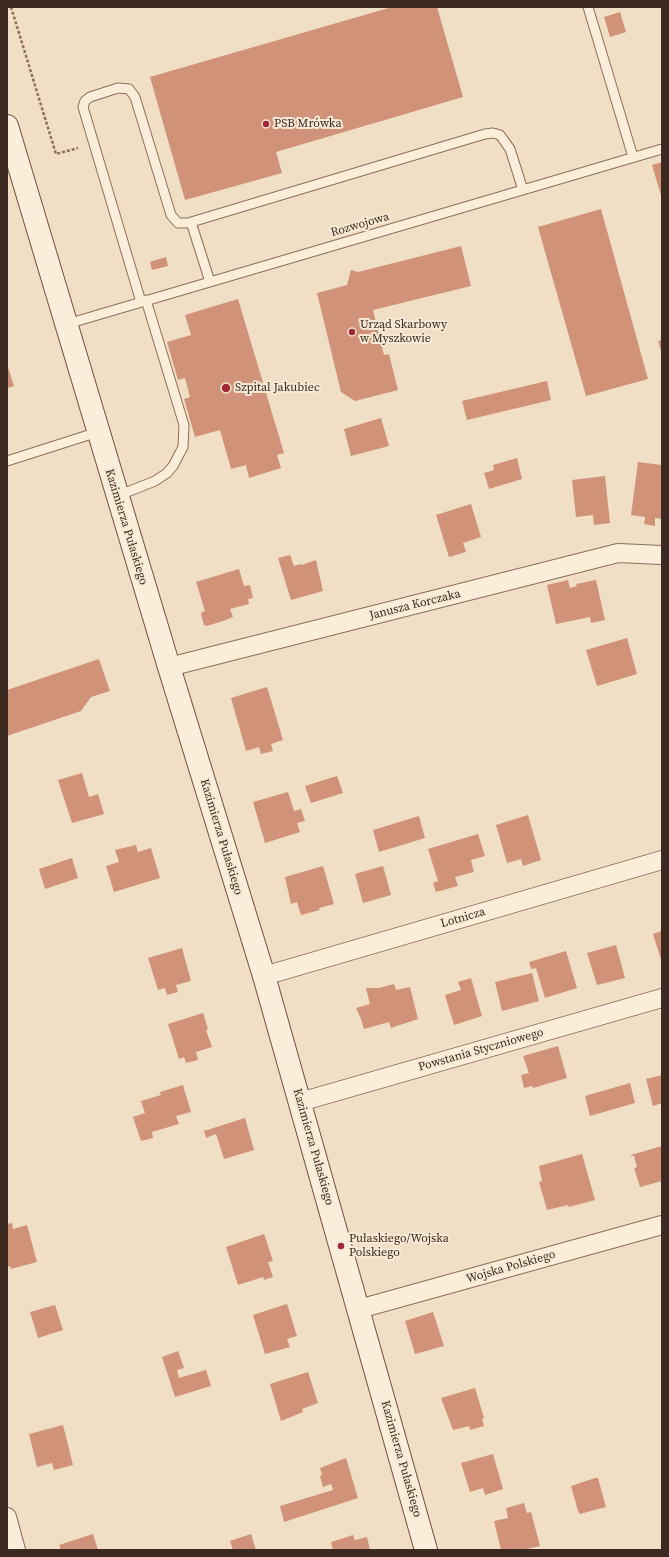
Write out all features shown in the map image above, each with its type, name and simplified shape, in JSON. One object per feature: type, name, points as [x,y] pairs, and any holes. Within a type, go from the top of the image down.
[{"type":"main road","name":"Kazimierza Pułaskiego","points":[[7,126],[117,496],[264,976],[426,1550]]},
{"type":"street","name":"Janusza Korczaka","points":[[169,667],[618,553],[662,555]]},
{"type":"street","name":"Lotnicza","points":[[264,976],[662,860]]},
{"type":"street","name":"Powstania Styczniowego","points":[[300,1102],[662,998]]},
{"type":"street","name":"Wojska Polskiego","points":[[359,1309],[662,1224]]},
{"type":"street","points":[[7,1517],[16,1550]]},
{"type":"lane","points":[[588,7],[633,157]]},
{"type":"lane","points":[[117,496],[150,483],[167,473],[173,466],[183,447],[185,434],[184,425],[83,107],[85,101],[90,97],[118,88],[129,89],[135,97],[171,215],[178,223],[182,224],[485,134],[493,133],[500,135],[510,150],[523,190]]},
{"type":"lane","name":"Rozwojowa","points":[[65,324],[662,149]]},
{"type":"lane","points":[[191,222],[210,282]]},
{"type":"lane","points":[[7,461],[98,432]]},
{"type":"path","points":[[11,7],[56,154],[94,143]]},
{"type":"building","name":"PSB Mrówka","points":[[392,7],[437,7],[463,97],[276,152],[282,173],[185,200],[150,77]]},
{"type":"building","points":[[620,12],[626,32],[610,37],[604,17]]},
{"type":"building","points":[[662,162],[662,199],[652,165]]},
{"type":"building","points":[[601,209],[648,379],[586,396],[538,227]]},
{"type":"building","name":"Urząd Skarbowy w Myszkowie","points":[[461,246],[471,286],[373,310],[384,355],[389,354],[398,390],[355,401],[341,392],[317,293],[347,285],[351,270],[358,272]]},
{"type":"building","points":[[166,257],[168,266],[152,270],[150,262]]},
{"type":"building","name":"Szpital Jakubiec","points":[[238,299],[284,453],[277,455],[281,468],[249,478],[246,465],[231,469],[220,430],[195,437],[184,399],[190,397],[185,378],[178,380],[167,342],[191,335],[185,315]]},
{"type":"building","points":[[662,340],[662,354],[658,341]]},
{"type":"building","points":[[7,364],[14,386],[7,388]]},
{"type":"building","points":[[547,381],[551,400],[467,420],[462,401]]},
{"type":"building","points":[[381,418],[389,446],[351,456],[344,429]]},
{"type":"building","points":[[517,458],[522,479],[489,489],[484,473],[494,470],[493,465]]},
{"type":"building","points":[[638,462],[662,465],[662,519],[655,518],[655,526],[644,524],[645,517],[631,515]]},
{"type":"building","points":[[605,476],[610,523],[594,525],[593,515],[576,517],[572,480]]},
{"type":"building","points":[[471,504],[481,537],[463,543],[466,552],[449,557],[436,515]]},
{"type":"building","points":[[290,555],[294,566],[316,560],[323,591],[291,600],[278,558]]},
{"type":"building","points":[[239,569],[244,586],[250,585],[253,598],[248,599],[249,604],[230,609],[233,617],[207,626],[204,625],[201,615],[202,612],[205,611],[196,582]]},
{"type":"building","points":[[568,580],[570,588],[577,586],[576,584],[596,580],[605,620],[591,623],[590,617],[556,624],[547,585]]},
{"type":"building","points":[[627,638],[637,674],[597,686],[586,650]]},
{"type":"building","points":[[99,659],[110,691],[91,697],[81,711],[7,736],[7,690]]},
{"type":"building","points":[[267,687],[283,740],[271,744],[273,751],[261,754],[259,747],[246,751],[231,698]]},
{"type":"building","points":[[82,773],[89,797],[98,794],[104,814],[72,823],[58,780]]},
{"type":"building","points":[[337,776],[343,793],[311,803],[305,786]]},
{"type":"building","points":[[288,792],[294,811],[301,809],[305,821],[297,823],[300,832],[265,843],[253,802]]},
{"type":"building","points":[[528,815],[541,860],[523,866],[521,859],[507,863],[496,825]]},
{"type":"building","points":[[419,816],[425,838],[379,852],[373,830]]},
{"type":"building","points":[[478,834],[485,856],[471,860],[474,872],[455,877],[458,886],[436,892],[433,883],[438,881],[428,849]]},
{"type":"building","points":[[136,845],[138,852],[151,848],[160,878],[114,892],[106,866],[119,862],[115,850]]},
{"type":"building","points":[[72,858],[78,878],[45,889],[39,869]]},
{"type":"building","points":[[323,866],[334,904],[319,908],[320,910],[301,915],[297,902],[291,904],[285,877]]},
{"type":"building","points":[[383,866],[391,895],[363,903],[355,874]]},
{"type":"building","points":[[662,931],[662,963],[653,934]]},
{"type":"building","points":[[616,945],[625,978],[597,985],[587,953]]},
{"type":"building","points":[[182,948],[191,981],[176,985],[178,992],[167,995],[165,988],[158,990],[148,958]]},
{"type":"building","points":[[566,951],[577,988],[545,998],[536,968],[531,969],[529,962]]},
{"type":"building","points":[[532,973],[539,1001],[502,1011],[495,982]]},
{"type":"building","points":[[471,978],[482,1016],[454,1025],[445,995],[461,990],[458,982]]},
{"type":"building","points":[[394,984],[396,990],[410,987],[418,1019],[391,1028],[389,1022],[364,1029],[356,1008],[370,1004],[366,988],[379,988]]},
{"type":"building","points":[[203,1013],[208,1029],[206,1030],[212,1047],[196,1052],[198,1060],[186,1063],[184,1057],[179,1059],[168,1024]]},
{"type":"building","points":[[558,1046],[567,1078],[533,1088],[532,1086],[524,1088],[521,1075],[529,1073],[523,1056]]},
{"type":"building","points":[[662,1075],[662,1103],[653,1106],[646,1079]]},
{"type":"building","points":[[630,1083],[635,1103],[590,1116],[585,1096]]},
{"type":"building","points":[[183,1085],[191,1112],[176,1116],[179,1124],[152,1132],[153,1138],[141,1141],[133,1117],[145,1113],[141,1101],[161,1095],[160,1092]]},
{"type":"building","points":[[245,1118],[254,1150],[224,1159],[216,1134],[206,1138],[204,1131]]},
{"type":"building","points":[[662,1146],[662,1181],[640,1187],[634,1168],[637,1167],[634,1156],[631,1155]]},
{"type":"building","points":[[582,1154],[595,1200],[569,1207],[568,1205],[547,1210],[539,1182],[542,1181],[539,1166]]},
{"type":"building","points":[[12,1223],[13,1229],[27,1225],[37,1262],[11,1269],[10,1266],[7,1267],[7,1224]]},
{"type":"building","points":[[264,1234],[273,1261],[268,1262],[273,1277],[264,1280],[263,1277],[238,1285],[226,1247]]},
{"type":"building","points":[[287,1304],[297,1336],[287,1339],[290,1347],[265,1354],[253,1315]]},
{"type":"building","points":[[55,1305],[63,1330],[38,1338],[30,1312]]},
{"type":"building","points":[[433,1312],[444,1346],[415,1354],[405,1321]]},
{"type":"building","points":[[178,1351],[184,1368],[177,1370],[179,1378],[206,1370],[211,1386],[175,1397],[162,1357]]},
{"type":"building","points":[[308,1372],[318,1403],[302,1409],[303,1412],[281,1421],[270,1384]]},
{"type":"building","points":[[475,1388],[484,1418],[482,1419],[484,1426],[470,1430],[469,1426],[453,1430],[441,1398]]},
{"type":"building","points":[[63,1425],[73,1465],[54,1470],[52,1463],[37,1467],[29,1434]]},
{"type":"building","points":[[493,1454],[503,1489],[485,1495],[483,1488],[470,1492],[461,1463]]},
{"type":"building","points":[[346,1458],[358,1498],[284,1522],[280,1506],[333,1490],[331,1484],[323,1487],[320,1476],[322,1475],[320,1468]]},
{"type":"building","points":[[598,1478],[606,1507],[580,1514],[571,1486]]},
{"type":"building","points":[[524,1503],[527,1513],[531,1512],[540,1546],[522,1550],[501,1550],[494,1521],[508,1518],[506,1508]]},
{"type":"building","points":[[93,1534],[98,1550],[61,1550],[59,1545]]},
{"type":"building","points":[[251,1534],[256,1550],[233,1550],[230,1541]]},
{"type":"building","points":[[353,1535],[355,1540],[367,1537],[370,1550],[333,1550],[331,1542]]},
{"type":"place","name":"PSB Mrówka","points":[[266,124]]},
{"type":"place","name":"Urząd Skarbowy w Myszkowie","points":[[352,332]]},
{"type":"place","name":"Szpital Jakubiec","points":[[226,388]]},
{"type":"place","name":"Pułaskiego/Wojska Polskiego","points":[[341,1246]]}]
